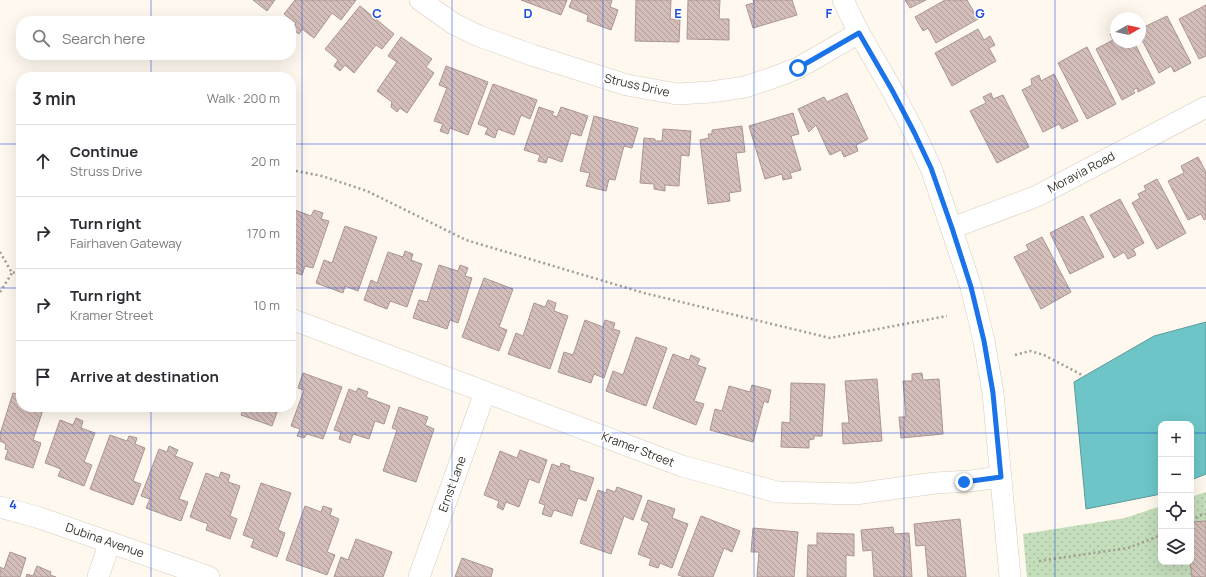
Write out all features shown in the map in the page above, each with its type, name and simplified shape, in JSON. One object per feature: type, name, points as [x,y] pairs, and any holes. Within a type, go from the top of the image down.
[{"type":"street","name":"Struss Drive","points":[[420,0],[454,24],[479,36],[532,55],[627,85],[677,94],[711,92],[745,87],[775,77],[798,68],[859,33]]},
{"type":"street","points":[[843,0],[859,33],[892,90],[931,168],[971,287],[984,341],[993,393],[1010,577]]},
{"type":"street","name":"Moravia Road","points":[[952,228],[1037,196],[1206,107]]},
{"type":"street","name":"Kramer Street","points":[[296,321],[682,466],[777,492],[855,494],[935,483],[1001,477]]},
{"type":"street","name":"Ernst Lane","points":[[419,577],[485,392]]},
{"type":"street","name":"Dubina Avenue","points":[[0,507],[37,517],[209,577]]},
{"type":"street","points":[[98,577],[110,542]]},
{"type":"path","points":[[296,171],[322,176],[367,191],[466,240],[644,293],[830,338],[947,316]]},
{"type":"path","points":[[0,252],[12,273]]},
{"type":"path","points":[[0,292],[12,273],[16,272]]},
{"type":"path","points":[[1014,355],[1030,351],[1044,355],[1084,376]]},
{"type":"path","points":[[1194,518],[1206,514]]},
{"type":"path","points":[[1039,561],[1128,548],[1158,536]]},
{"type":"green space","points":[[1206,492],[1206,577],[1027,577],[1023,534],[1125,518],[1158,507],[1158,565],[1194,565],[1194,496]]},
{"type":"water","points":[[1206,322],[1206,474],[1194,479],[1194,421],[1158,421],[1158,494],[1086,509],[1074,382],[1154,336]]},
{"type":"building","points":[[253,0],[275,0],[267,11]]},
{"type":"building","points":[[295,0],[356,0],[341,20],[332,13],[314,38],[302,29],[299,34],[296,32],[296,16],[287,16],[284,14]]},
{"type":"building","points":[[521,0],[567,0],[561,15]]},
{"type":"building","points":[[572,0],[612,0],[610,7],[618,10],[611,30],[587,21],[588,15],[569,7]]},
{"type":"building","points":[[636,0],[671,0],[670,19],[680,20],[679,42],[635,41]]},
{"type":"building","points":[[688,0],[720,0],[719,19],[729,19],[729,40],[687,39]]},
{"type":"building","points":[[753,0],[792,0],[797,15],[753,28],[746,5],[754,3]]},
{"type":"building","points":[[905,0],[926,0],[910,8]]},
{"type":"building","points":[[945,0],[967,0],[978,19],[936,43],[928,28],[923,31],[915,17]]},
{"type":"building","points":[[1206,5],[1206,56],[1199,59],[1179,19]]},
{"type":"building","points":[[360,6],[394,34],[382,49],[376,45],[354,73],[345,65],[340,71],[334,66],[338,60],[325,49]]},
{"type":"building","points":[[1167,16],[1191,63],[1174,72],[1171,66],[1159,73],[1146,48],[1146,26]]},
{"type":"building","points":[[978,29],[984,40],[990,36],[995,45],[989,48],[996,61],[952,86],[935,53]]},
{"type":"building","points":[[401,37],[432,59],[426,67],[434,73],[407,113],[400,108],[397,112],[391,107],[392,102],[377,91],[397,62],[388,56]]},
{"type":"building","points":[[1110,42],[1110,48],[1137,48],[1155,83],[1138,92],[1137,88],[1133,90],[1135,93],[1122,100],[1096,49]]},
{"type":"building","points":[[1087,47],[1116,104],[1087,119],[1058,63]]},
{"type":"building","points":[[446,66],[488,82],[468,135],[450,128],[448,134],[440,131],[443,124],[434,121],[447,88],[439,85]]},
{"type":"building","points":[[1054,74],[1078,121],[1062,129],[1059,124],[1043,132],[1022,90],[1032,85],[1031,79],[1039,75],[1041,81]]},
{"type":"building","points":[[493,84],[537,100],[530,119],[521,115],[514,135],[498,129],[495,138],[485,134],[488,128],[478,124]]},
{"type":"building","points":[[847,93],[868,139],[856,145],[858,151],[844,157],[841,150],[830,155],[816,125],[809,132],[798,109],[824,97],[827,102]]},
{"type":"building","points":[[991,93],[993,99],[1003,95],[1029,147],[997,163],[970,111],[986,103],[983,97]]},
{"type":"building","points":[[539,107],[554,112],[552,115],[557,117],[561,107],[588,116],[581,136],[571,133],[562,162],[548,157],[546,163],[538,161],[540,155],[524,150]]},
{"type":"building","points":[[793,113],[799,134],[791,136],[801,170],[790,173],[792,178],[783,180],[782,174],[765,179],[749,126]]},
{"type":"building","points":[[594,116],[638,128],[632,148],[624,146],[615,180],[609,179],[606,191],[586,186],[590,173],[580,171]]},
{"type":"building","points":[[742,126],[745,152],[736,153],[741,191],[729,193],[730,201],[708,204],[700,140],[709,138],[708,134],[712,134],[712,130]]},
{"type":"building","points":[[663,129],[691,131],[689,156],[681,155],[679,186],[665,185],[665,191],[654,189],[654,184],[640,183],[644,138],[662,141]]},
{"type":"building","points":[[1198,157],[1206,172],[1206,219],[1204,220],[1201,214],[1188,220],[1168,181],[1184,173],[1181,166]]},
{"type":"building","points":[[1157,179],[1186,233],[1157,249],[1132,203],[1140,198],[1138,194],[1146,190],[1144,186]]},
{"type":"building","points":[[1120,199],[1144,243],[1133,249],[1136,255],[1128,259],[1124,252],[1114,258],[1090,215]]},
{"type":"building","points":[[296,210],[311,216],[314,210],[323,213],[321,219],[329,221],[313,268],[305,266],[302,275],[296,273]]},
{"type":"building","points":[[1083,216],[1104,257],[1070,274],[1050,233]]},
{"type":"building","points":[[345,226],[377,237],[358,291],[345,286],[343,293],[316,283],[324,260],[332,263]]},
{"type":"building","points":[[1042,237],[1071,292],[1041,309],[1014,257],[1029,250],[1026,245]]},
{"type":"building","points":[[405,251],[413,254],[411,260],[422,264],[407,307],[390,301],[387,309],[364,300],[371,280],[377,283],[388,252],[403,257]]},
{"type":"building","points":[[439,265],[458,271],[460,265],[468,268],[465,276],[472,278],[458,323],[450,320],[447,329],[413,318],[419,300],[427,302]]},
{"type":"building","points":[[484,278],[513,289],[499,327],[507,330],[499,351],[462,337]]},
{"type":"building","points":[[548,300],[556,303],[554,311],[568,316],[550,369],[508,354],[516,333],[523,336],[534,303],[545,307]]},
{"type":"building","points":[[585,320],[603,327],[605,320],[615,323],[613,329],[620,331],[604,378],[594,374],[591,383],[558,372],[564,352],[573,355]]},
{"type":"building","points":[[636,337],[667,348],[646,406],[606,391],[613,371],[623,375]]},
{"type":"building","points":[[673,354],[689,360],[691,355],[700,359],[697,365],[706,368],[694,401],[704,404],[696,425],[653,408]]},
{"type":"building","points":[[303,373],[342,387],[323,439],[307,434],[304,438],[297,436],[300,429],[291,426],[304,390],[298,388]]},
{"type":"building","points":[[922,373],[923,380],[939,379],[943,434],[901,438],[899,417],[906,417],[903,381],[912,381],[912,374]]},
{"type":"building","points":[[877,379],[882,441],[843,444],[842,423],[849,423],[845,381]]},
{"type":"building","points":[[791,383],[825,384],[822,436],[814,436],[814,439],[809,440],[809,448],[781,447],[782,422],[790,423]]},
{"type":"building","points":[[752,385],[771,390],[768,403],[764,401],[753,442],[710,430],[715,409],[722,411],[729,386],[750,392]]},
{"type":"building","points":[[358,388],[368,392],[366,397],[390,406],[384,424],[375,421],[369,439],[353,434],[350,443],[339,439],[341,432],[334,430],[349,389],[356,392]]},
{"type":"building","points":[[13,393],[16,394],[16,412],[42,412],[33,440],[41,443],[33,468],[5,459],[8,450],[5,449],[6,444],[0,441],[0,434]]},
{"type":"building","points":[[399,407],[428,417],[425,425],[434,429],[416,482],[383,471],[397,430],[392,428]]},
{"type":"building","points":[[242,412],[277,412],[272,426],[241,415]]},
{"type":"building","points":[[76,418],[83,421],[81,428],[95,433],[84,462],[92,465],[84,486],[58,476],[61,469],[45,463],[60,420],[73,425]]},
{"type":"building","points":[[110,435],[127,441],[129,436],[137,438],[135,444],[145,448],[133,481],[141,484],[133,505],[90,489]]},
{"type":"building","points":[[169,446],[178,450],[175,456],[193,463],[179,499],[188,502],[181,521],[146,508],[150,499],[141,496],[159,449],[167,452]]},
{"type":"building","points":[[520,450],[547,460],[539,483],[529,479],[519,507],[506,502],[503,510],[497,507],[499,501],[484,495],[500,451],[517,458]]},
{"type":"building","points":[[561,463],[570,466],[569,470],[594,478],[586,501],[578,498],[572,516],[554,510],[551,517],[542,514],[545,505],[539,503],[552,464],[560,467]]},
{"type":"building","points":[[221,472],[230,475],[228,482],[240,486],[230,516],[237,519],[230,539],[206,530],[208,524],[190,517],[206,473],[219,478]]},
{"type":"building","points":[[261,483],[291,493],[278,530],[285,533],[277,557],[251,547],[254,539],[243,535]]},
{"type":"building","points":[[617,487],[642,496],[633,520],[624,516],[611,554],[580,543],[598,490],[606,493],[607,489],[615,492]]},
{"type":"building","points":[[648,500],[675,509],[672,518],[688,524],[672,568],[660,563],[658,568],[649,565],[651,559],[638,554],[649,523],[641,520]]},
{"type":"building","points":[[305,506],[321,512],[323,506],[332,509],[330,515],[339,519],[327,552],[335,555],[327,575],[286,560]]},
{"type":"building","points":[[701,516],[740,531],[732,552],[724,548],[713,577],[684,577],[678,575]]},
{"type":"building","points":[[960,519],[966,577],[928,577],[925,545],[916,546],[914,524]]},
{"type":"building","points":[[1206,521],[1206,577],[1192,577],[1190,565],[1194,565],[1194,522]]},
{"type":"building","points":[[893,527],[894,534],[909,533],[912,577],[874,577],[872,550],[863,551],[861,530]]},
{"type":"building","points":[[753,528],[798,532],[794,577],[757,577],[759,552],[751,552]]},
{"type":"building","points":[[817,533],[854,534],[854,556],[846,555],[846,577],[807,577],[808,545],[817,545]]},
{"type":"building","points":[[356,539],[392,552],[383,577],[334,577],[341,557],[348,560]]},
{"type":"building","points":[[10,552],[26,558],[20,577],[0,577],[0,567],[4,569]]},
{"type":"building","points":[[462,558],[493,569],[491,577],[455,577]]},
{"type":"building","points":[[37,566],[51,572],[50,575],[56,577],[26,577],[27,574],[33,576]]},
{"type":"route","points":[[798,68],[859,33],[892,90],[931,168],[971,287],[984,341],[993,393],[1001,477],[964,482]]}]
